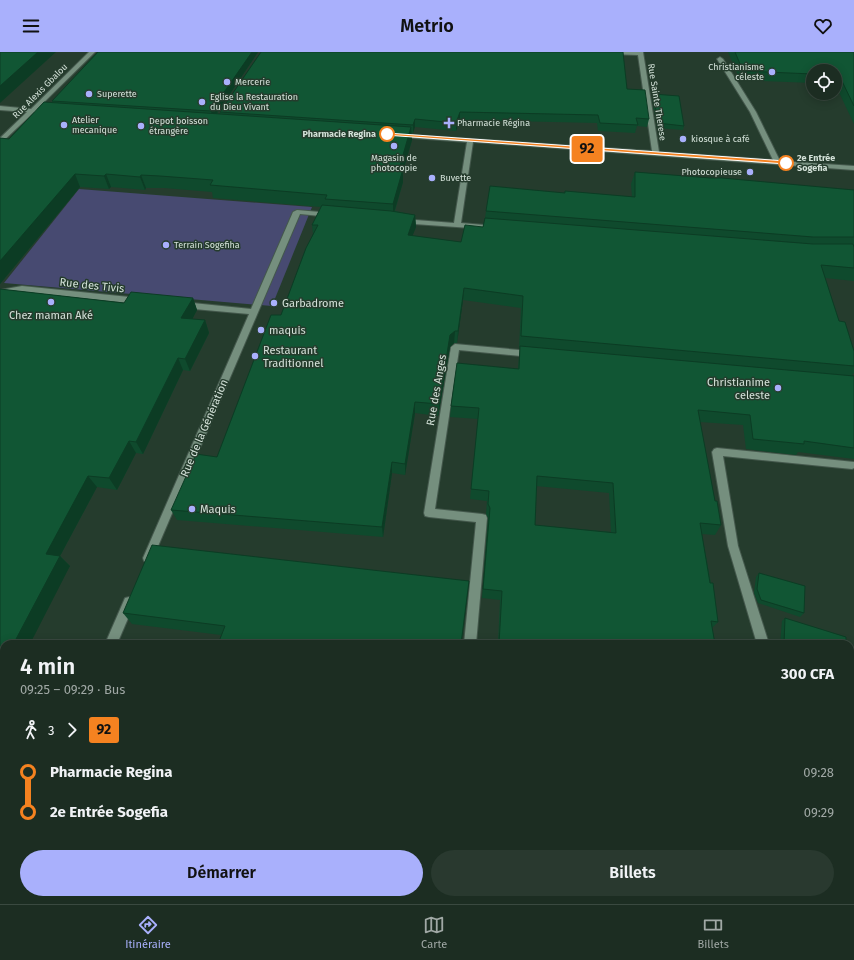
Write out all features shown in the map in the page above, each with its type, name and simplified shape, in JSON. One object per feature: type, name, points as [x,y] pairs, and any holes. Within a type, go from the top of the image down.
[{"type":"street","name":"Rue Alexis Gbalou","points":[[0,142],[92,52]]},
{"type":"street","points":[[608,52],[640,53]]},
{"type":"street","name":"Rue Sainte Therese","points":[[640,53],[656,154]]},
{"type":"street","points":[[720,59],[754,112],[777,162]]},
{"type":"street","points":[[0,108],[54,112]]},
{"type":"street","points":[[391,134],[854,168]]},
{"type":"street","points":[[457,225],[470,140]]},
{"type":"street","name":"Rue de la Génération","points":[[145,564],[297,212],[343,216]]},
{"type":"street","points":[[396,220],[503,229]]},
{"type":"street","name":"Rue des Tivis","points":[[0,293],[22,289],[151,302]]},
{"type":"street","points":[[175,304],[254,312]]},
{"type":"street","name":"Rue des Anges","points":[[470,640],[482,518],[429,513],[455,347],[541,355]]},
{"type":"street","points":[[762,640],[733,546],[717,452],[852,465]]},
{"type":"street","points":[[113,640],[133,593]]},
{"type":"shaded area","name":"Terrain Sogefiha","points":[[79,189],[312,207],[272,306],[4,283]]},
{"type":"building","points":[[0,52],[38,52],[0,86]]},
{"type":"building","points":[[98,52],[252,52],[211,111],[52,101]]},
{"type":"building","points":[[261,52],[623,52],[627,89],[645,90],[649,119],[636,118],[638,125],[600,123],[598,115],[460,112],[456,123],[415,119],[413,125],[220,112]]},
{"type":"building","points":[[735,52],[854,52],[854,106],[842,81],[842,64],[806,64],[806,74],[743,71]]},
{"type":"building","points":[[653,94],[679,96],[684,126],[658,123]]},
{"type":"building","points":[[44,102],[411,127],[399,169],[403,169],[393,204],[325,199],[327,195],[210,185],[213,180],[141,175],[140,177],[106,174],[104,176],[75,174],[0,261],[0,138],[9,139]]},
{"type":"building","points":[[635,172],[854,190],[854,237],[813,237],[486,211],[490,186],[565,193],[565,191],[635,197]]},
{"type":"building","points":[[322,205],[391,211],[415,215],[408,235],[461,242],[465,225],[483,227],[485,218],[813,244],[853,244],[854,268],[821,265],[839,321],[845,322],[854,351],[854,366],[521,336],[523,296],[464,288],[458,331],[455,331],[450,335],[439,404],[415,402],[405,464],[392,462],[382,527],[171,510],[196,454],[217,457],[271,315],[281,315],[306,248],[318,225],[312,225]]},
{"type":"building","points":[[0,289],[124,303],[131,292],[193,298],[181,318],[205,320],[185,359],[178,358],[136,442],[129,441],[109,478],[88,476],[46,554],[60,556],[16,640],[0,640]]},
{"type":"building","points":[[520,346],[854,376],[854,448],[804,441],[804,444],[753,439],[750,415],[698,410],[721,525],[700,523],[710,583],[713,583],[718,622],[711,621],[714,640],[499,640],[502,591],[483,589],[490,508],[488,504],[489,491],[471,489],[479,408],[451,406],[457,363],[519,369]],"holes":[[[537,476],[613,483],[616,533],[535,525]]]},
{"type":"building","points":[[152,545],[469,581],[462,640],[220,640],[225,626],[123,613]]},
{"type":"building","points":[[759,573],[805,586],[804,613],[761,600],[757,589]]},
{"type":"building","points":[[785,618],[846,637],[846,640],[784,640]]},
{"type":"bus line","name":"92","points":[[387,134],[786,163]]},
{"type":"place","name":"Christianisme céleste","points":[[772,72]]},
{"type":"place","name":"Mercerie","points":[[227,82]]},
{"type":"place","name":"Superette","points":[[89,94]]},
{"type":"place","name":"Eglise la Restauration du Dieu Vivant","points":[[202,102]]},
{"type":"place","name":"Pharmacie Régina","points":[[449,123]]},
{"type":"place","name":"Atelier mecanique","points":[[64,125]]},
{"type":"place","name":"Depot boisson étrangère","points":[[141,126]]},
{"type":"place","name":"Pharmacie Regina","points":[[387,134]]},
{"type":"place","name":"kiosque à café","points":[[683,139]]},
{"type":"place","name":"Magasin de photocopie","points":[[394,146]]},
{"type":"place","name":"2e Entrée Sogefia","points":[[786,163]]},
{"type":"place","name":"Photocopieuse","points":[[750,172]]},
{"type":"place","name":"Buvette","points":[[432,178]]},
{"type":"place","name":"Terrain Sogefiha","points":[[166,245]]},
{"type":"place","name":"Chez maman Aké","points":[[51,302]]},
{"type":"place","name":"Garbadrome","points":[[274,303]]},
{"type":"place","name":"maquis","points":[[261,330]]},
{"type":"place","name":"Restaurant Traditionnel","points":[[255,356]]},
{"type":"place","name":"Christianime celeste","points":[[778,388]]},
{"type":"place","name":"Maquis","points":[[192,509]]}]
